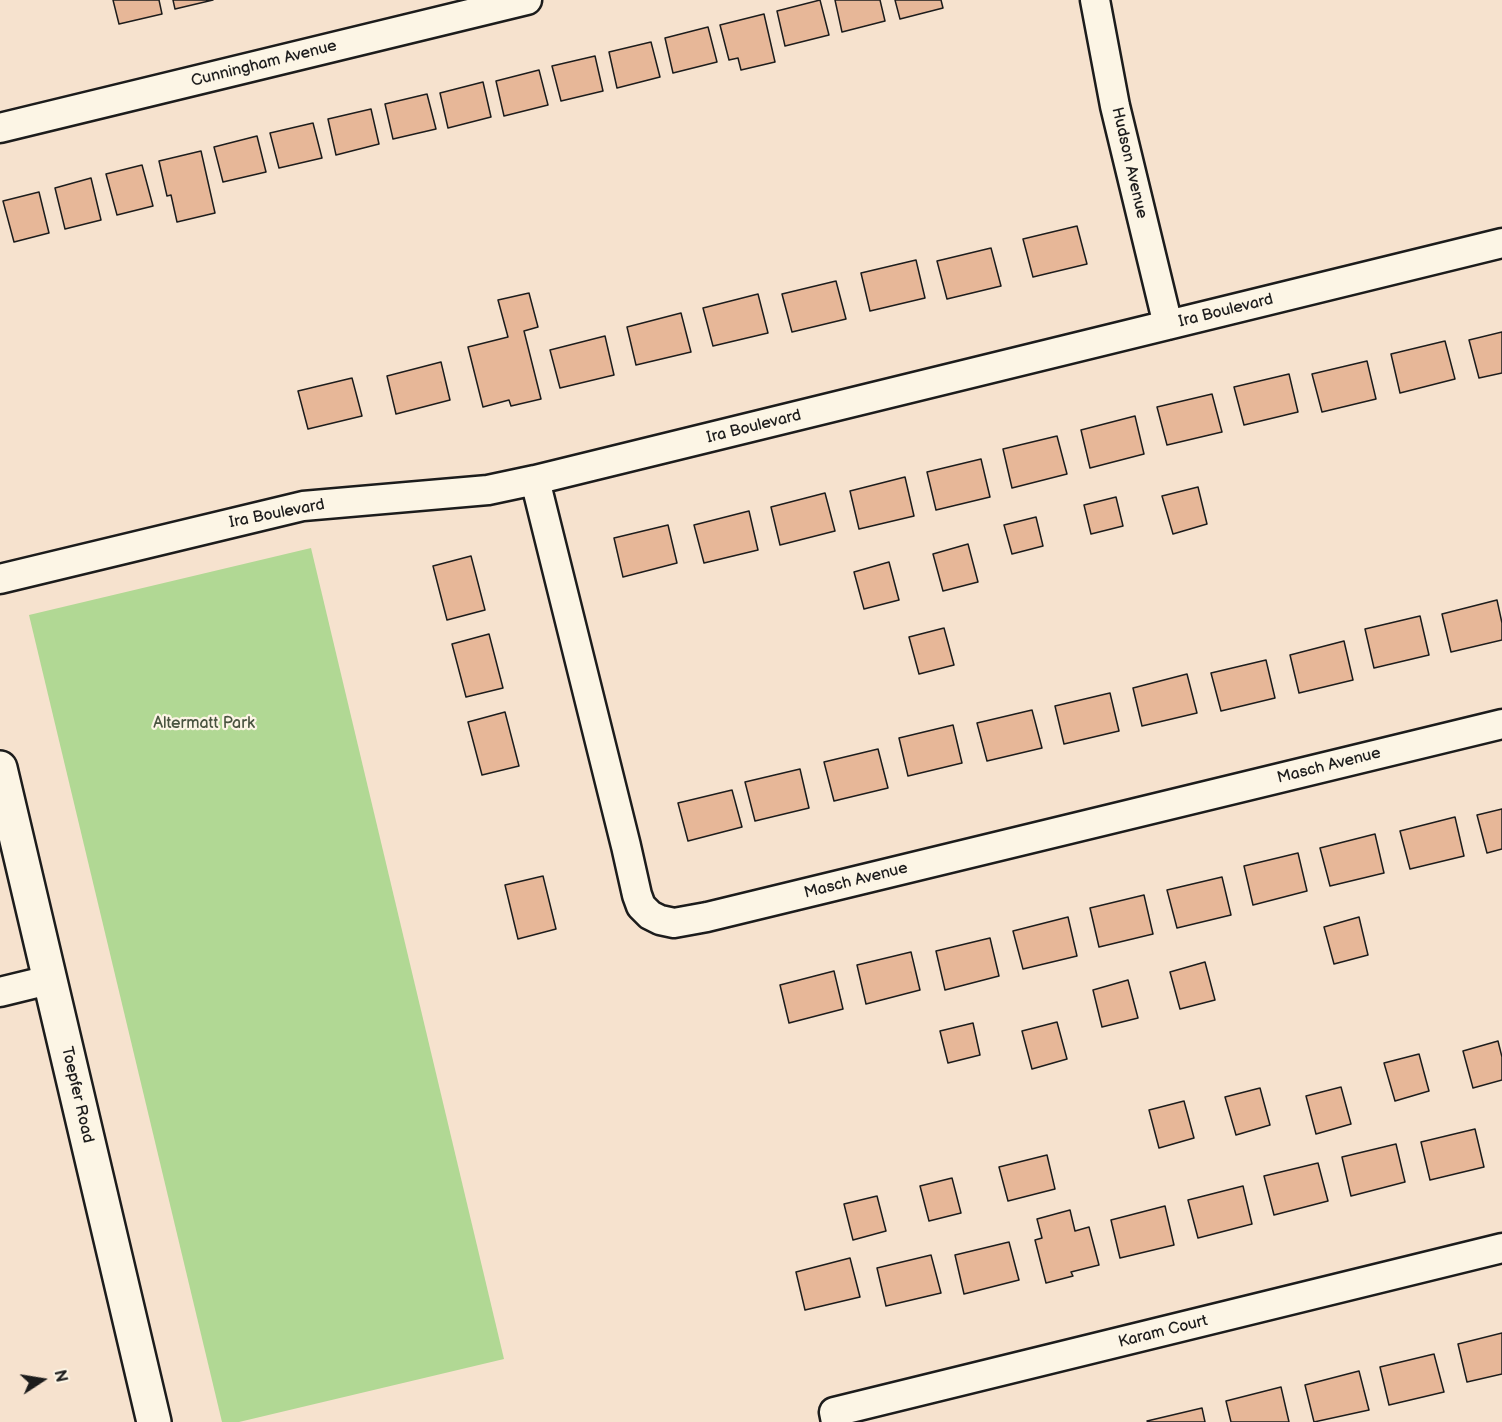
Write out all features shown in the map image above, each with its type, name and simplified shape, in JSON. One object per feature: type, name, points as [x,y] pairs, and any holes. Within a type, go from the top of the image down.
[{"type":"street","name":"Cunningham Avenue","points":[[0,128],[527,0]]},
{"type":"street","name":"Hudson Avenue","points":[[1095,0],[1114,106],[1168,325]]},
{"type":"street","name":"Ira Boulevard","points":[[0,579],[303,506],[488,490],[535,480],[1502,243]]},
{"type":"street","name":"Masch Avenue","points":[[535,480],[637,895],[641,906],[650,915],[660,920],[674,923],[707,917],[1502,724]]},
{"type":"street","name":"Toepfer Road","points":[[0,768],[154,1422]]},
{"type":"street","points":[[0,992],[49,980]]},
{"type":"street","name":"Karam Court","points":[[836,1422],[834,1412],[1502,1248]]},
{"type":"green space","name":"Altermatt Park","points":[[311,548],[504,1359],[239,1422],[222,1422],[29,615]]},
{"type":"building","points":[[113,0],[159,0],[162,14],[119,24]]},
{"type":"building","points":[[173,0],[213,0],[175,9]]},
{"type":"building","points":[[820,0],[829,35],[785,46],[777,11]]},
{"type":"building","points":[[835,0],[880,0],[885,21],[842,32]]},
{"type":"building","points":[[895,0],[941,0],[943,8],[900,19]]},
{"type":"building","points":[[764,14],[775,62],[741,70],[738,58],[729,60],[720,25]]},
{"type":"building","points":[[708,27],[717,62],[673,73],[665,38]]},
{"type":"building","points":[[651,42],[660,77],[617,88],[609,52]]},
{"type":"building","points":[[595,56],[603,91],[561,101],[552,66]]},
{"type":"building","points":[[539,70],[548,105],[504,116],[496,81]]},
{"type":"building","points":[[483,82],[491,117],[448,128],[440,93]]},
{"type":"building","points":[[427,94],[436,129],[393,139],[385,104]]},
{"type":"building","points":[[371,109],[379,144],[336,155],[328,119]]},
{"type":"building","points":[[313,123],[322,158],[279,168],[270,133]]},
{"type":"building","points":[[257,136],[266,172],[223,182],[214,147]]},
{"type":"building","points":[[201,151],[215,213],[177,222],[171,195],[167,196],[159,161]]},
{"type":"building","points":[[142,165],[153,206],[117,215],[106,174]]},
{"type":"building","points":[[91,178],[101,220],[65,229],[55,188]]},
{"type":"building","points":[[39,192],[49,233],[14,242],[3,201]]},
{"type":"building","points":[[1077,226],[1087,264],[1033,277],[1023,239]]},
{"type":"building","points":[[991,248],[1001,286],[947,299],[937,261]]},
{"type":"building","points":[[916,260],[925,298],[870,311],[861,273]]},
{"type":"building","points":[[836,281],[846,319],[792,332],[782,294]]},
{"type":"building","points":[[529,293],[538,327],[524,331],[541,399],[511,406],[509,400],[483,407],[468,347],[508,337],[498,300]]},
{"type":"building","points":[[758,294],[768,333],[713,346],[703,308]]},
{"type":"building","points":[[681,313],[691,352],[636,365],[627,327]]},
{"type":"building","points":[[1502,332],[1502,373],[1479,378],[1469,340]]},
{"type":"building","points":[[605,336],[614,375],[560,388],[550,350]]},
{"type":"building","points":[[1445,341],[1455,379],[1400,393],[1391,354]]},
{"type":"building","points":[[1367,361],[1376,399],[1322,412],[1312,374]]},
{"type":"building","points":[[441,362],[450,400],[396,414],[387,376]]},
{"type":"building","points":[[1289,374],[1298,412],[1244,425],[1234,387]]},
{"type":"building","points":[[352,378],[362,416],[308,429],[298,391]]},
{"type":"building","points":[[1212,394],[1222,432],[1167,445],[1157,407]]},
{"type":"building","points":[[1135,416],[1144,454],[1090,468],[1081,430]]},
{"type":"building","points":[[1057,436],[1067,474],[1012,488],[1003,449]]},
{"type":"building","points":[[981,459],[990,497],[936,510],[927,472]]},
{"type":"building","points":[[905,477],[914,516],[859,529],[850,491]]},
{"type":"building","points":[[1198,487],[1207,524],[1173,534],[1162,496]]},
{"type":"building","points":[[825,493],[835,531],[780,545],[771,507]]},
{"type":"building","points":[[1116,497],[1123,526],[1091,534],[1084,505]]},
{"type":"building","points":[[749,511],[758,550],[704,563],[694,525]]},
{"type":"building","points":[[1036,517],[1043,546],[1012,554],[1004,525]]},
{"type":"building","points":[[668,525],[677,563],[623,577],[614,538]]},
{"type":"building","points":[[968,544],[978,582],[943,591],[933,554]]},
{"type":"building","points":[[471,556],[485,610],[447,620],[433,566]]},
{"type":"building","points":[[889,562],[899,600],[864,609],[854,572]]},
{"type":"building","points":[[1497,600],[1502,623],[1502,640],[1451,652],[1442,614]]},
{"type":"building","points":[[1420,616],[1429,655],[1374,668],[1365,629]]},
{"type":"building","points":[[944,628],[954,665],[919,674],[909,637]]},
{"type":"building","points":[[489,634],[503,688],[466,697],[452,644]]},
{"type":"building","points":[[1344,641],[1353,680],[1299,693],[1290,655]]},
{"type":"building","points":[[1266,660],[1275,698],[1221,711],[1211,673]]},
{"type":"building","points":[[1187,674],[1197,713],[1142,726],[1133,688]]},
{"type":"building","points":[[1110,693],[1119,731],[1064,744],[1055,706]]},
{"type":"building","points":[[1032,710],[1042,748],[987,761],[977,723]]},
{"type":"building","points":[[505,712],[519,766],[482,775],[468,722]]},
{"type":"building","points":[[953,725],[962,763],[908,776],[899,738]]},
{"type":"building","points":[[878,749],[888,788],[834,801],[824,762]]},
{"type":"building","points":[[800,769],[809,808],[755,821],[745,782]]},
{"type":"building","points":[[732,790],[742,827],[688,841],[678,803]]},
{"type":"building","points":[[1502,809],[1502,849],[1487,853],[1477,815]]},
{"type":"building","points":[[1455,817],[1464,856],[1410,869],[1400,831]]},
{"type":"building","points":[[1375,834],[1384,873],[1330,886],[1320,848]]},
{"type":"building","points":[[1298,853],[1307,891],[1253,905],[1244,866]]},
{"type":"building","points":[[543,876],[556,929],[518,939],[505,885]]},
{"type":"building","points":[[1222,877],[1231,915],[1177,928],[1167,890]]},
{"type":"building","points":[[1144,895],[1153,934],[1099,947],[1090,908]]},
{"type":"building","points":[[1068,917],[1077,956],[1023,969],[1013,931]]},
{"type":"building","points":[[1359,917],[1368,955],[1334,964],[1324,927]]},
{"type":"building","points":[[990,938],[999,976],[945,990],[936,951]]},
{"type":"building","points":[[911,952],[920,990],[866,1004],[857,965]]},
{"type":"building","points":[[1205,962],[1215,1000],[1180,1009],[1170,972]]},
{"type":"building","points":[[834,971],[843,1009],[789,1023],[780,985]]},
{"type":"building","points":[[1128,980],[1138,1018],[1102,1027],[1093,990]]},
{"type":"building","points":[[1057,1022],[1067,1059],[1032,1069],[1022,1031]]},
{"type":"building","points":[[973,1023],[980,1055],[948,1063],[940,1031]]},
{"type":"building","points":[[1498,1041],[1502,1057],[1502,1080],[1473,1088],[1463,1051]]},
{"type":"building","points":[[1419,1054],[1429,1091],[1395,1101],[1384,1063]]},
{"type":"building","points":[[1341,1087],[1351,1124],[1316,1134],[1306,1096]]},
{"type":"building","points":[[1260,1088],[1270,1125],[1236,1135],[1225,1097]]},
{"type":"building","points":[[1184,1101],[1194,1138],[1159,1148],[1149,1110]]},
{"type":"building","points":[[1475,1129],[1484,1167],[1430,1180],[1421,1142]]},
{"type":"building","points":[[1396,1144],[1405,1182],[1351,1196],[1342,1157]]},
{"type":"building","points":[[1047,1155],[1055,1189],[1008,1201],[999,1167]]},
{"type":"building","points":[[1318,1163],[1328,1201],[1274,1215],[1264,1176]]},
{"type":"building","points":[[952,1178],[961,1213],[929,1221],[920,1186]]},
{"type":"building","points":[[1243,1186],[1252,1224],[1198,1238],[1188,1200]]},
{"type":"building","points":[[877,1196],[886,1231],[853,1240],[844,1204]]},
{"type":"building","points":[[1165,1206],[1174,1245],[1120,1258],[1111,1220]]},
{"type":"building","points":[[1070,1210],[1075,1231],[1089,1227],[1099,1265],[1071,1272],[1073,1276],[1046,1283],[1035,1240],[1042,1238],[1037,1219]]},
{"type":"building","points":[[1009,1242],[1019,1280],[964,1294],[955,1255]]},
{"type":"building","points":[[931,1255],[941,1293],[886,1306],[877,1268]]},
{"type":"building","points":[[850,1258],[860,1297],[805,1310],[796,1272]]},
{"type":"building","points":[[1502,1333],[1502,1374],[1467,1382],[1458,1344]]},
{"type":"building","points":[[1434,1354],[1444,1392],[1389,1405],[1380,1367]]},
{"type":"building","points":[[1359,1371],[1369,1410],[1314,1422],[1305,1385]]},
{"type":"building","points":[[1281,1387],[1289,1422],[1231,1422],[1226,1401]]},
{"type":"building","points":[[1202,1408],[1205,1422],[1147,1421]]}]
